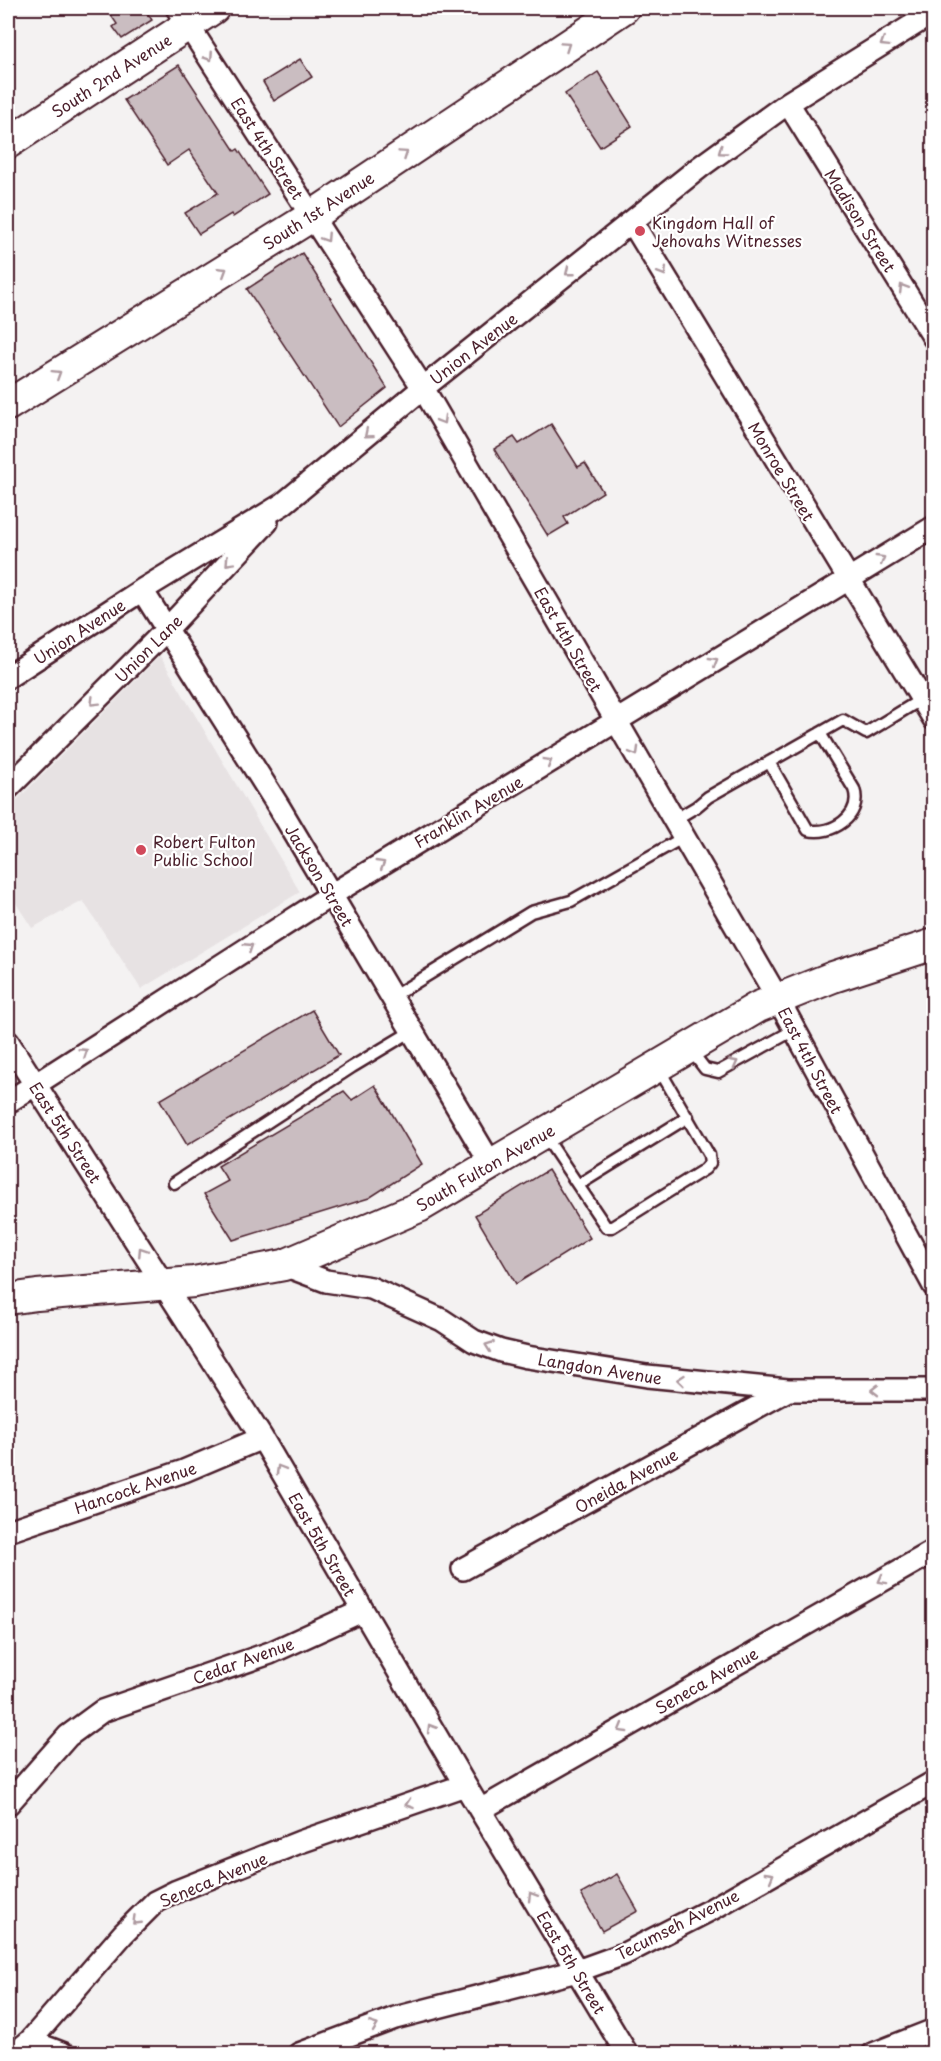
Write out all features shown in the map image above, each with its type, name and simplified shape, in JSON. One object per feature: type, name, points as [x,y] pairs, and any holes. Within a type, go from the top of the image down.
[{"type":"main road","name":"South 2nd Avenue","points":[[8,143],[182,16],[214,8]]},
{"type":"main road","name":"South 1st Avenue","points":[[8,405],[312,216],[624,8]]},
{"type":"main road","name":"South Fulton Avenue","points":[[8,1299],[37,1294],[194,1282],[284,1265],[419,1208],[759,1007],[832,976],[933,944]]},
{"type":"street","name":"Union Avenue","points":[[8,677],[142,590],[283,504],[423,388],[700,167],[788,103],[933,12]]},
{"type":"street","name":"East 4th Street","points":[[182,16],[423,388],[778,999],[933,1286]]},
{"type":"street","name":"Madison Street","points":[[788,103],[933,338]]},
{"type":"street","name":"Monroe Street","points":[[632,222],[933,718]]},
{"type":"street","name":"Union Lane","points":[[8,788],[167,629],[283,504]]},
{"type":"street","name":"Franklin Avenue","points":[[8,1102],[331,895],[933,527]]},
{"type":"street","name":"Jackson Street","points":[[142,590],[279,807],[491,1164]]},
{"type":"street","name":"East 5th Street","points":[[8,1042],[261,1438],[465,1785],[627,2054]]},
{"type":"street","name":"Langdon Avenue","points":[[284,1265],[326,1281],[371,1288],[442,1320],[474,1341],[527,1357],[647,1376],[788,1390],[933,1390]]},
{"type":"street","name":"Oneida Avenue","points":[[463,1569],[788,1390]]},
{"type":"street","name":"Hancock Avenue","points":[[8,1531],[184,1472],[261,1438]]},
{"type":"street","name":"Seneca Avenue","points":[[480,1810],[933,1551]]},
{"type":"street","name":"Cedar Avenue","points":[[8,1804],[68,1736],[102,1712],[121,1703],[270,1653],[362,1611]]},
{"type":"street","name":"Tecumseh Avenue","points":[[299,2054],[395,2018],[577,1971],[624,1954],[712,1909],[933,1782]]},
{"type":"street","name":"Seneca Avenue","points":[[22,2047],[123,1934],[155,1902],[300,1842],[465,1785]]},
{"type":"street","points":[[873,2054],[899,2049],[933,2030]]},
{"type":"street","points":[[22,2047],[64,2054]]},
{"type":"lane","points":[[392,997],[531,912],[571,901],[679,828],[696,807],[708,797],[843,720],[866,733],[922,699]]},
{"type":"lane","points":[[769,762],[808,830],[827,831],[852,814],[857,797],[820,733]]},
{"type":"lane","points":[[689,1048],[705,1069],[718,1071],[794,1030]]},
{"type":"lane","points":[[174,1183],[352,1066],[412,1031]]},
{"type":"lane","points":[[543,1134],[606,1227],[612,1227],[705,1169],[710,1163],[709,1155],[658,1066]]},
{"type":"lane","points":[[578,1185],[687,1117]]},
{"type":"shaded area","name":"Robert Fulton Public School","points":[[160,656],[300,892],[141,989],[83,901],[32,928],[8,891],[8,809]]},
{"type":"building","points":[[106,8],[144,8],[152,20],[122,39],[113,27],[117,24]]},
{"type":"building","points":[[300,59],[312,77],[274,101],[263,82]]},
{"type":"building","points":[[179,65],[235,151],[238,149],[268,194],[233,217],[231,214],[199,234],[185,213],[218,193],[189,150],[167,165],[124,100]]},
{"type":"building","points":[[598,72],[632,126],[600,147],[565,94]]},
{"type":"building","points":[[302,253],[387,388],[338,427],[247,289]]},
{"type":"building","points":[[551,424],[578,467],[585,463],[603,492],[564,517],[568,524],[548,536],[494,449],[514,437],[519,444]]},
{"type":"building","points":[[312,1010],[339,1055],[187,1145],[160,1100]]},
{"type":"building","points":[[375,1085],[422,1164],[369,1198],[233,1240],[204,1194],[228,1181],[218,1166],[344,1091],[352,1100]]},
{"type":"building","points":[[548,1170],[590,1238],[516,1284],[475,1215]]},
{"type":"building","points":[[617,1874],[638,1911],[602,1931],[581,1894]]},
{"type":"place","name":"Kingdom Hall of Jehovahs Witnesses","points":[[640,231]]},
{"type":"place","name":"Robert Fulton Public School","points":[[141,850]]}]
